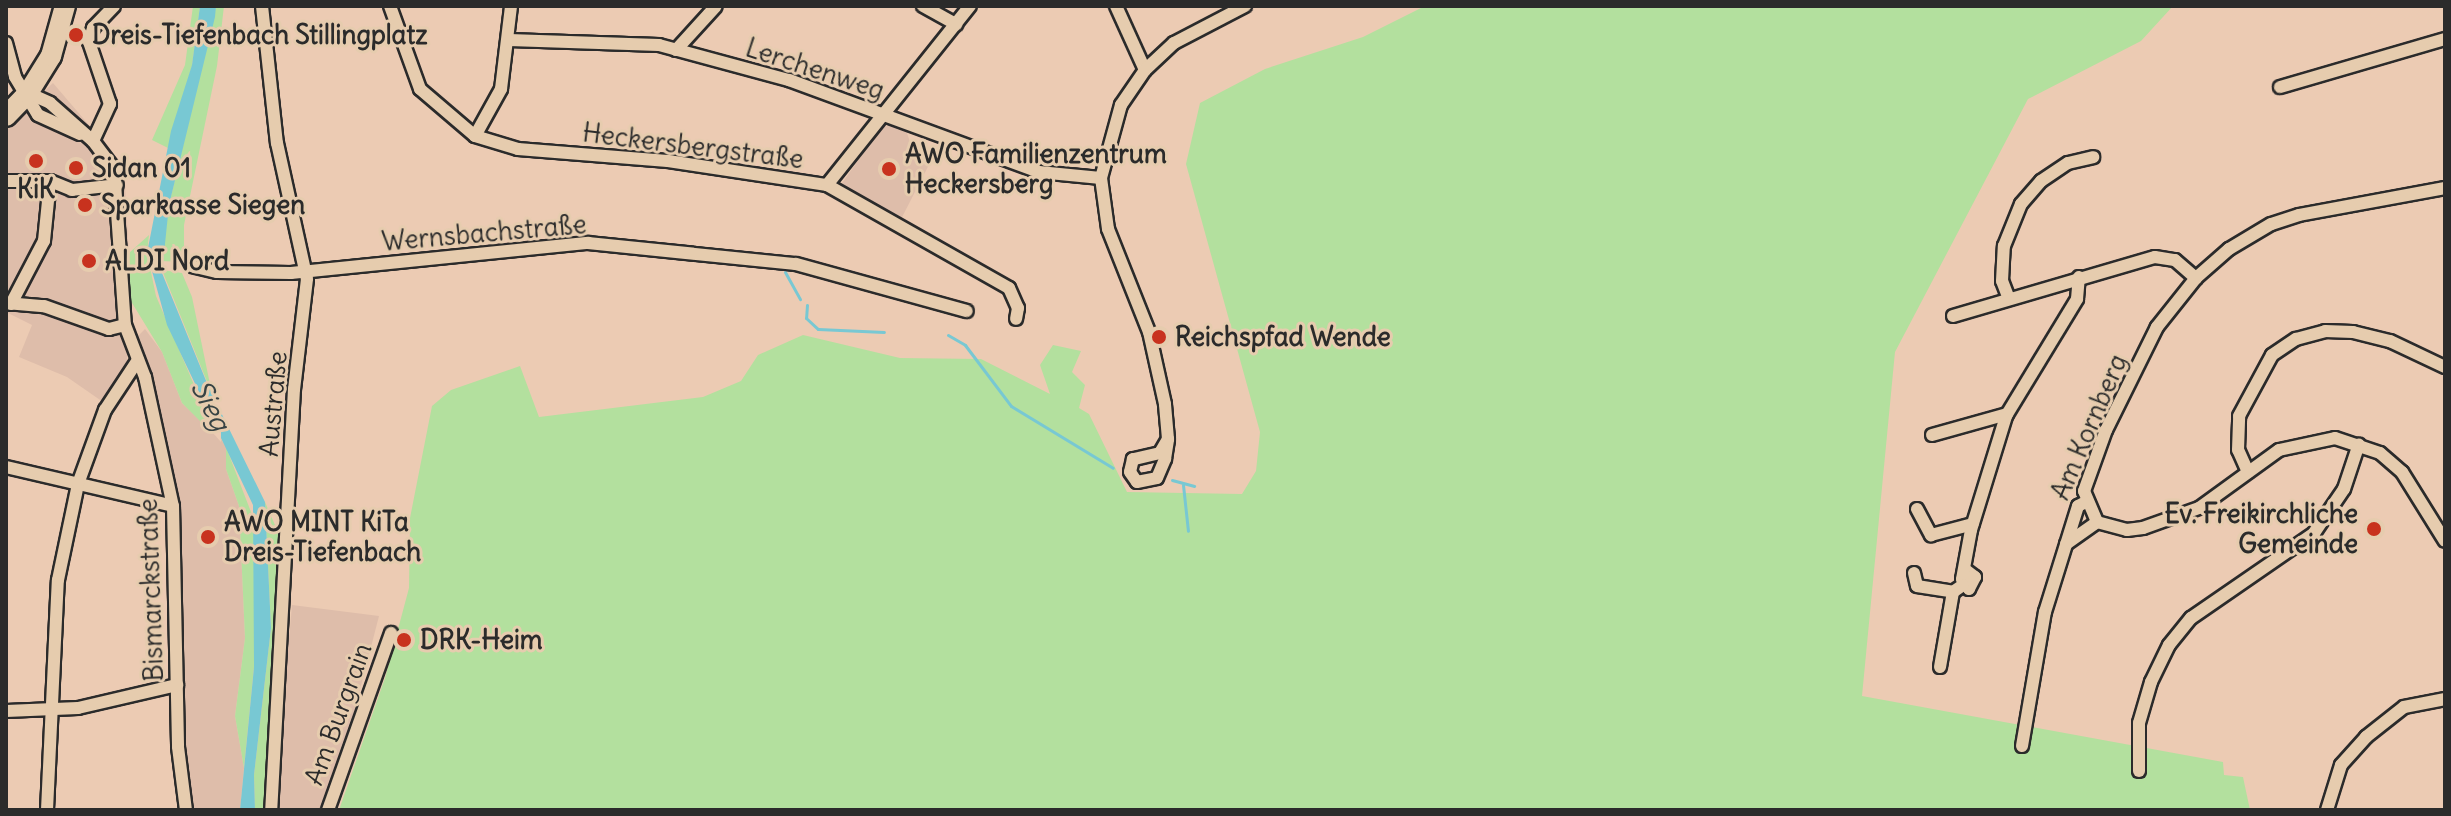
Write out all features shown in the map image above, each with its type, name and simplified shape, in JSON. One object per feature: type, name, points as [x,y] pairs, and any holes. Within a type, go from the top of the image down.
[{"type":"main road","points":[[6,116],[28,93],[51,56],[65,6]]},
{"type":"street","points":[[6,43],[15,77],[28,93],[38,115],[93,141],[110,104],[89,42],[93,28],[114,6]]},
{"type":"street","name":"Austraße","points":[[262,6],[277,143],[305,270],[271,810]]},
{"type":"street","name":"Heckersbergstraße","points":[[390,6],[420,89],[475,136],[518,149],[668,161],[827,185],[1009,288],[1018,308],[1016,319]]},
{"type":"street","points":[[475,136],[501,89],[511,6]]},
{"type":"street","points":[[676,50],[716,6]]},
{"type":"street","points":[[923,6],[956,24]]},
{"type":"street","points":[[827,185],[970,6]]},
{"type":"street","points":[[1116,6],[1145,70]]},
{"type":"street","points":[[1168,439],[1158,363],[1108,229],[1101,178],[1121,105],[1145,70],[1174,43],[1245,6]]},
{"type":"street","name":"Lerchenweg","points":[[509,40],[568,39],[676,50],[886,114],[1039,172],[1101,178]]},
{"type":"street","points":[[2280,87],[2445,39]]},
{"type":"street","name":"Bismarckstraße","points":[[93,141],[114,169],[125,325],[138,360],[173,506],[177,685],[186,810]]},
{"type":"street","points":[[2009,299],[2002,281],[2004,246],[2021,204],[2041,181],[2068,163],[2093,157]]},
{"type":"street","points":[[6,181],[50,181],[72,190],[117,185]]},
{"type":"street","points":[[50,181],[44,241],[9,304],[44,306],[109,329],[125,325]]},
{"type":"street","name":"Am Kornberg","points":[[2022,746],[2045,612],[2078,506],[2086,502],[2089,476],[2124,389],[2157,327],[2196,278],[2271,224],[2319,210],[2445,188]]},
{"type":"street","name":"Wernsbachstraße","points":[[191,266],[217,272],[305,270],[588,243],[796,264],[967,311]]},
{"type":"street","points":[[1953,316],[2155,257],[2175,260],[2196,278]]},
{"type":"street","points":[[1940,667],[1958,588],[1967,571],[1973,524],[2007,414],[2077,299],[2079,277]]},
{"type":"street","points":[[2248,472],[2238,450],[2239,416],[2272,355],[2296,339],[2325,331],[2353,332],[2390,341],[2445,367]]},
{"type":"street","points":[[47,810],[58,580],[78,484],[105,410],[138,360]]},
{"type":"street","points":[[1932,435],[2007,414]]},
{"type":"street","points":[[2086,502],[2097,522],[2127,530],[2166,522],[2199,508],[2279,450],[2308,440],[2335,438],[2359,444],[2402,472],[2445,541]]},
{"type":"street","points":[[2139,771],[2139,723],[2151,682],[2169,645],[2191,618],[2314,533],[2344,489],[2359,444]]},
{"type":"street","points":[[6,467],[173,506]]},
{"type":"street","points":[[1917,509],[1931,535],[1973,524]]},
{"type":"street","name":"Am Kornberg","points":[[2066,544],[2097,522]]},
{"type":"street","points":[[1914,573],[1917,586],[1958,588]]},
{"type":"street","name":"Am Burgrain","points":[[328,810],[391,633]]},
{"type":"street","points":[[6,711],[78,708],[177,685]]},
{"type":"street","points":[[2327,810],[2341,765],[2366,737],[2404,707],[2445,699]]},
{"type":"shaded area","points":[[53,83],[124,166],[130,275],[127,363],[103,402],[67,377],[19,357],[32,325],[6,312],[6,127]]},
{"type":"shaded area","name":"AWO Familienzentrum Heckersberg","points":[[892,125],[906,130],[910,142],[935,153],[899,223],[840,186],[882,127]]},
{"type":"shaded area","points":[[145,329],[162,352],[182,403],[207,426],[210,422],[226,447],[226,469],[239,506],[245,638],[235,716],[244,768],[240,810],[192,810],[181,708],[171,477],[135,339]]},
{"type":"shaded area","points":[[292,605],[379,616],[329,810],[274,810]]},
{"type":"green space","points":[[193,6],[200,6],[192,66],[168,148],[152,140],[185,65]]},
{"type":"green space","points":[[216,6],[224,6],[217,66],[184,225],[184,262],[161,261],[169,205]]},
{"type":"green space","points":[[1425,6],[2173,6],[2141,41],[2028,99],[1895,352],[1862,696],[2223,762],[2224,775],[2243,777],[2250,810],[339,810],[385,678],[409,588],[410,518],[432,406],[451,390],[520,366],[539,417],[703,397],[741,381],[758,355],[803,335],[900,358],[981,359],[1050,394],[1040,365],[1053,345],[1081,351],[1072,372],[1085,385],[1079,408],[1089,414],[1127,492],[1242,494],[1256,471],[1260,432],[1186,164],[1200,103],[1265,69],[1363,37]]},
{"type":"green space","points":[[149,235],[147,253],[156,296],[210,422],[206,427],[182,403],[162,352],[129,298],[129,253]]},
{"type":"green space","points":[[162,270],[182,273],[192,297],[212,394]]},
{"type":"green space","points":[[226,447],[256,525],[254,667],[244,768],[235,716],[245,638],[239,506],[226,469]]},
{"type":"green space","points":[[265,502],[278,532],[279,602],[267,810],[255,810],[254,775],[271,628]]},
{"type":"water","name":"Sieg","points":[[200,6],[216,6],[215,17],[169,205],[162,273],[209,388],[265,502],[271,628],[254,775],[255,810],[240,810],[254,667],[253,505],[167,325],[147,253],[171,131],[192,65]]},
{"type":"pier","points":[[213,386],[221,402],[221,442],[213,433]]},
{"type":"waterway","points":[[785,272],[800,299]]},
{"type":"waterway","points":[[807,305],[806,318],[818,329],[884,332]]},
{"type":"waterway","points":[[948,335],[965,345],[1011,406],[1113,468]]},
{"type":"waterway","points":[[1172,480],[1194,486]]},
{"type":"waterway","points":[[1183,485],[1188,531]]},
{"type":"place","name":"Dreis-Tiefenbach Stillingplatz","points":[[76,35]]},
{"type":"place","name":"KiK","points":[[36,161]]},
{"type":"place","name":"Sidan 01","points":[[76,168]]},
{"type":"place","name":"AWO Familienzentrum Heckersberg","points":[[889,169]]},
{"type":"place","name":"Sparkasse Siegen","points":[[85,205]]},
{"type":"place","name":"ALDI Nord","points":[[89,261]]},
{"type":"place","name":"Reichspfad Wende","points":[[1159,337]]},
{"type":"place","name":"Ev. Freikirchliche Gemeinde","points":[[2374,529]]},
{"type":"place","name":"AWO MINT KiTa Dreis-Tiefenbach","points":[[208,537]]},
{"type":"place","name":"DRK-Heim","points":[[404,640]]}]
